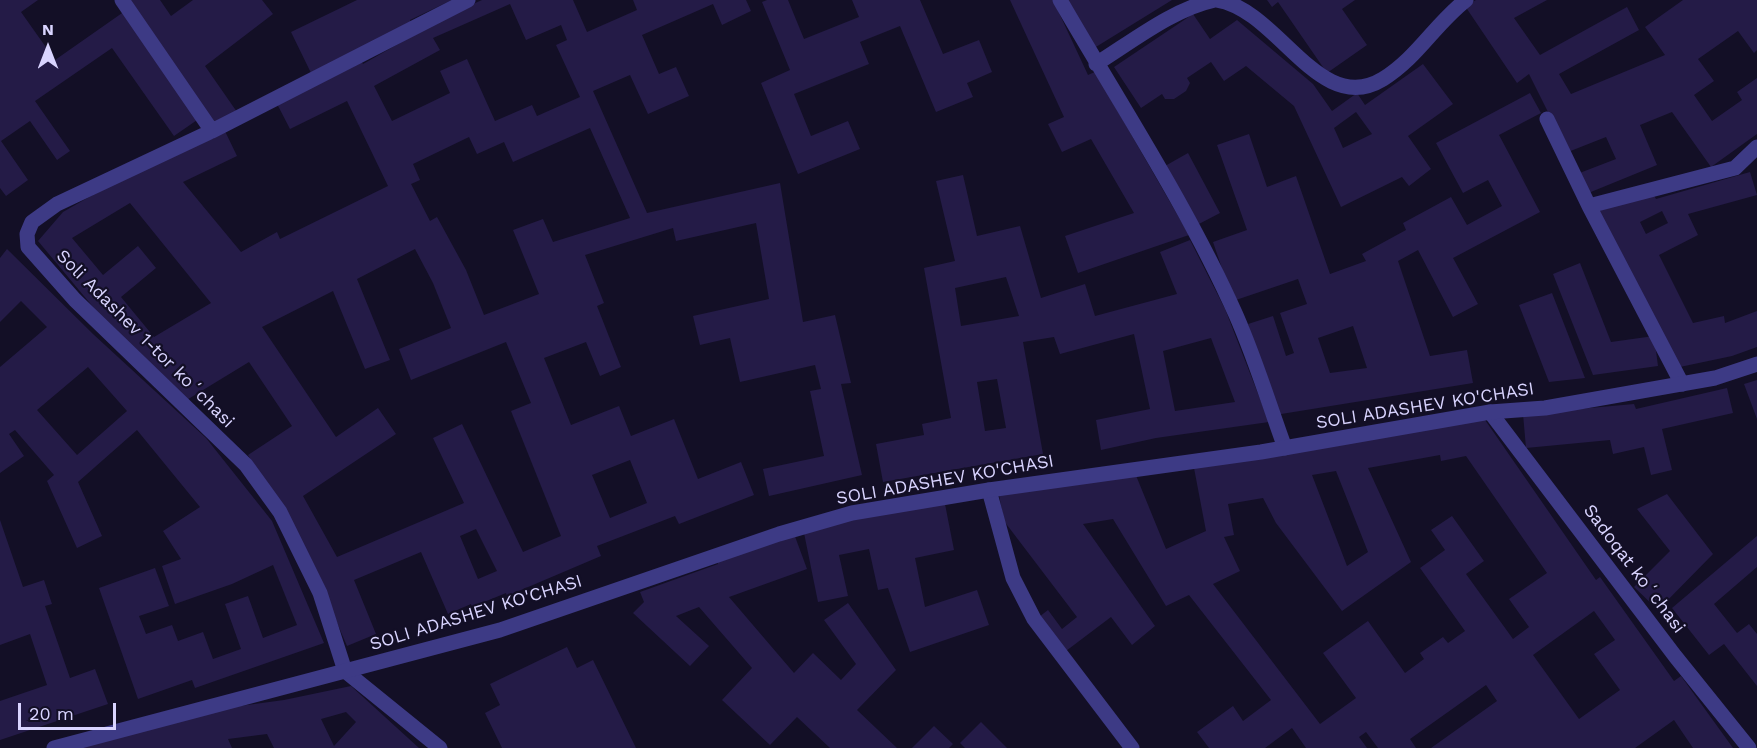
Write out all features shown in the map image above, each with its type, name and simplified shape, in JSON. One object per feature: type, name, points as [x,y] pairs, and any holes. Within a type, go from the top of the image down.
[{"type":"street","points":[[122,0],[212,130],[468,0]]},
{"type":"street","points":[[1060,0],[1096,64],[1140,131],[1237,316],[1285,448]]},
{"type":"street","points":[[1096,64],[1178,14],[1201,3],[1216,0],[1230,2],[1249,12],[1333,85],[1364,87],[1381,80],[1417,53],[1466,0]]},
{"type":"street","points":[[1547,119],[1588,206],[1682,384]]},
{"type":"street","name":"Soli Adashev 1-tor koʻchasi","points":[[212,130],[57,204],[32,222],[27,234],[28,247],[91,316],[246,465],[280,512],[320,593],[345,671]]},
{"type":"street","points":[[1588,206],[1735,168],[1757,147]]},
{"type":"street","name":"SOLI ADASHEV KO'CHASI","points":[[54,748],[500,630],[779,534],[852,513],[989,490],[1285,448],[1490,412],[1545,408],[1715,378],[1757,364]]},
{"type":"street","name":"Sadoqat koʻchasi","points":[[1490,412],[1675,656],[1749,748]]},
{"type":"street","points":[[989,490],[1013,578],[1034,619],[1132,748]]},
{"type":"street","points":[[345,671],[440,748]]},
{"type":"building","points":[[0,0],[38,0],[21,12],[55,60],[125,11],[200,118],[174,136],[112,48],[35,101],[70,151],[57,160],[30,121],[1,141],[28,180],[6,196],[0,188]]},
{"type":"building","points":[[126,0],[160,0],[171,16],[193,0],[262,0],[273,14],[205,66],[237,112],[214,128]]},
{"type":"building","points":[[357,0],[452,0],[410,20],[412,24],[311,73],[291,32]]},
{"type":"building","points":[[482,0],[573,0],[587,32],[637,10],[633,0],[746,0],[751,11],[722,25],[713,4],[642,35],[659,74],[676,67],[689,96],[648,114],[630,75],[593,91],[647,213],[780,183],[803,322],[835,315],[851,383],[841,384],[862,475],[769,496],[763,469],[824,456],[810,391],[821,389],[815,365],[740,382],[730,338],[700,345],[693,316],[769,299],[756,223],[676,241],[673,228],[585,255],[604,303],[597,306],[621,367],[600,376],[586,342],[544,358],[571,425],[619,406],[631,436],[674,419],[698,479],[741,462],[754,495],[679,524],[675,516],[597,546],[601,556],[507,596],[506,593],[448,614],[421,552],[354,580],[376,634],[347,646],[313,567],[248,455],[292,426],[249,362],[185,401],[156,368],[149,374],[38,241],[63,212],[136,170],[223,127],[237,156],[183,182],[241,252],[277,232],[280,239],[388,186],[347,101],[290,129],[275,100],[360,59],[363,64],[428,27],[426,25]],"holes":[[[510,4],[526,40],[561,25],[567,40],[556,45],[580,97],[537,116],[532,105],[495,121],[467,59],[440,71],[450,93],[392,121],[374,86],[440,50],[433,38]],[[590,128],[630,218],[553,242],[543,219],[513,230],[539,294],[484,315],[466,270],[437,217],[430,221],[411,184],[420,180],[413,164],[469,137],[477,154],[504,142],[513,162]],[[130,203],[211,303],[154,337],[121,297],[156,268],[138,246],[103,275],[72,238]],[[415,249],[433,283],[451,328],[399,349],[411,380],[506,342],[531,403],[511,411],[561,536],[523,552],[462,424],[433,438],[464,503],[337,557],[303,496],[396,434],[378,408],[336,437],[262,327],[333,291],[365,369],[390,360],[357,279]],[[630,460],[647,503],[610,518],[592,475]],[[476,529],[497,571],[478,579],[460,536]]]},
{"type":"building","points":[[788,0],[804,39],[859,17],[852,0],[920,0],[943,54],[979,40],[992,72],[967,83],[973,97],[936,112],[900,26],[860,42],[869,64],[794,94],[811,136],[848,121],[860,149],[798,174],[761,83],[790,70],[762,2]]},
{"type":"building","points":[[1010,0],[1053,0],[1088,75],[1097,71],[1189,235],[1078,273],[1065,236],[1134,213],[1091,139],[1062,152],[1048,124],[1064,117]]},
{"type":"building","points":[[1061,0],[1172,0],[1091,50]]},
{"type":"building","points":[[1267,0],[1355,0],[1342,9],[1367,45],[1327,73],[1278,2],[1272,7]]},
{"type":"building","points":[[1476,0],[1547,0],[1514,18],[1540,55],[1627,7],[1639,30],[1559,74],[1571,94],[1665,55],[1645,27],[1683,0],[1757,0],[1757,50],[1754,53],[1738,31],[1698,59],[1714,81],[1694,95],[1712,121],[1742,100],[1737,92],[1757,78],[1757,134],[1711,167],[1672,112],[1640,125],[1657,165],[1586,194],[1577,174],[1616,159],[1606,137],[1568,152],[1529,74],[1517,83],[1465,6]]},
{"type":"building","points":[[1193,14],[1210,39],[1237,20],[1313,84],[1332,111],[1357,93],[1365,105],[1423,64],[1453,104],[1408,136],[1431,169],[1409,186],[1402,177],[1341,207],[1294,106],[1246,66],[1224,81],[1211,62],[1187,78],[1190,83],[1186,91],[1174,99],[1165,99],[1162,94],[1141,108],[1114,67]],"holes":[[[1356,112],[1372,134],[1343,148],[1334,128]]]},
{"type":"building","points":[[1530,93],[1541,113],[1499,135],[1540,212],[1453,258],[1478,304],[1453,317],[1418,250],[1398,261],[1430,356],[1467,350],[1473,383],[1275,415],[1248,324],[1273,316],[1286,356],[1294,353],[1280,313],[1307,304],[1298,279],[1233,301],[1213,242],[1247,230],[1217,145],[1249,134],[1267,187],[1296,176],[1330,274],[1366,261],[1362,254],[1406,230],[1403,223],[1451,197],[1467,225],[1502,206],[1488,180],[1463,193],[1436,143]],"holes":[[[1353,326],[1367,368],[1330,373],[1318,338]]]},
{"type":"building","points":[[1188,153],[1220,213],[1197,225],[1165,166]]},
{"type":"building","points":[[1750,172],[1757,195],[1688,214],[1698,235],[1659,255],[1693,323],[1724,316],[1725,323],[1757,311],[1757,347],[1732,356],[1675,368],[1596,212],[1652,192],[1656,199]],"holes":[[[1662,211],[1668,223],[1646,234],[1640,222]]]},
{"type":"building","points":[[963,175],[977,236],[1020,226],[1041,298],[1085,284],[1095,316],[1177,294],[1160,252],[1190,240],[1225,309],[1269,422],[1156,438],[1101,450],[1096,420],[1150,409],[1134,334],[1060,354],[1054,337],[1023,342],[1043,454],[883,482],[876,444],[924,435],[922,424],[951,418],[924,268],[955,261],[936,181]],"holes":[[[1006,277],[1019,316],[961,326],[955,288]],[[1211,338],[1235,402],[1175,411],[1163,351]],[[997,379],[1006,428],[985,431],[977,382]]]},
{"type":"building","points":[[7,249],[93,334],[206,438],[272,521],[324,643],[195,688],[192,680],[138,699],[99,588],[155,568],[169,606],[139,616],[146,634],[172,625],[178,641],[203,632],[213,659],[241,649],[225,604],[248,596],[263,638],[297,625],[273,565],[232,584],[175,604],[162,566],[181,559],[163,531],[200,507],[137,430],[78,482],[102,536],[77,548],[47,481],[54,475],[15,430],[9,434],[24,456],[0,473],[0,367],[47,327],[21,301],[0,322],[0,258]],"holes":[[[88,367],[127,411],[77,455],[37,410]]]},
{"type":"building","points":[[1580,263],[1611,342],[1654,336],[1658,366],[1593,375],[1553,274]]},
{"type":"building","points":[[1552,293],[1585,378],[1549,382],[1519,305]]},
{"type":"building","points":[[1757,380],[1757,419],[1744,384]]},
{"type":"building","points":[[1727,388],[1733,413],[1662,429],[1672,470],[1651,475],[1644,447],[1613,454],[1610,440],[1526,448],[1523,414],[1634,404],[1636,409]]},
{"type":"building","points":[[1483,417],[1596,580],[1600,577],[1674,681],[1681,676],[1733,748],[1693,748],[1674,720],[1635,748],[1431,748],[1497,701],[1486,685],[1410,739],[1416,748],[1378,748],[1366,732],[1359,737],[1367,748],[1306,748],[1292,728],[1265,748],[1209,748],[1197,732],[1233,706],[1243,721],[1271,700],[1189,595],[1166,606],[1113,519],[1083,524],[1155,626],[1132,645],[1111,617],[1062,654],[1035,620],[1048,610],[1062,629],[1077,617],[1004,521],[999,495],[1135,473],[1166,549],[1206,531],[1194,468]],"holes":[[[1440,455],[1441,461],[1466,456],[1547,573],[1509,599],[1529,627],[1513,639],[1466,574],[1484,561],[1452,516],[1431,530],[1445,550],[1420,568],[1465,631],[1448,643],[1443,637],[1420,653],[1424,659],[1405,673],[1368,621],[1323,653],[1356,698],[1320,724],[1213,584],[1240,571],[1224,537],[1234,535],[1228,504],[1263,498],[1276,523],[1342,611],[1411,562],[1368,468]],[[1336,471],[1368,552],[1347,566],[1312,475]],[[1594,611],[1615,640],[1594,654],[1620,690],[1579,719],[1533,655]]]},
{"type":"building","points":[[1667,494],[1713,554],[1658,610],[1634,587],[1670,551],[1637,509]]},
{"type":"building","points":[[944,499],[954,550],[915,558],[925,607],[977,590],[989,625],[910,652],[888,588],[878,590],[869,549],[839,555],[848,596],[818,602],[803,528]]},
{"type":"building","points":[[0,520],[23,587],[44,580],[52,604],[45,606],[70,678],[95,669],[108,704],[0,740],[0,701],[47,685],[30,634],[0,645]]},
{"type":"building","points":[[793,531],[807,569],[729,597],[794,673],[813,653],[841,680],[856,664],[824,620],[848,603],[896,670],[857,710],[897,748],[830,748],[797,717],[770,745],[722,700],[752,668],[699,607],[676,616],[709,646],[690,666],[633,613],[644,602],[640,592],[718,564],[716,558]]},
{"type":"building","points":[[1757,536],[1757,567],[1714,604],[1737,633],[1749,624],[1757,634],[1757,686],[1724,644],[1709,655],[1672,608]]},
{"type":"building","points":[[567,647],[577,668],[593,660],[636,748],[502,748],[485,713],[500,705],[490,684]]},
{"type":"building","points":[[351,686],[419,748],[274,748],[267,734],[228,739],[232,748],[72,748],[188,713],[284,700]],"holes":[[[346,712],[356,722],[334,746],[321,719]]]},
{"type":"building","points":[[981,722],[1007,748],[965,748],[960,743]]},
{"type":"building","points":[[934,726],[953,744],[949,748],[912,748]]}]
